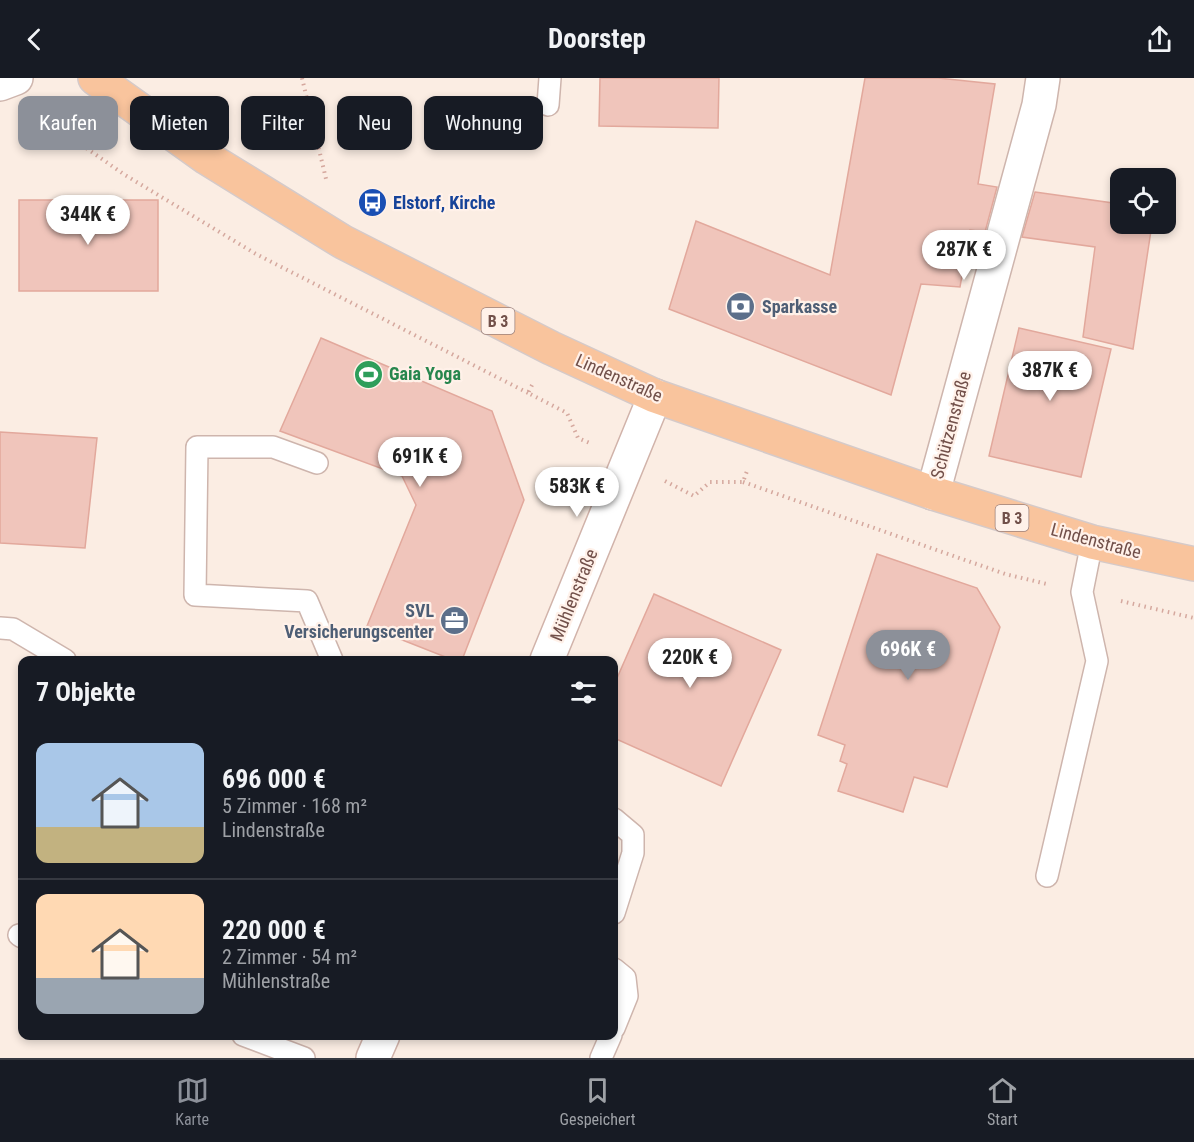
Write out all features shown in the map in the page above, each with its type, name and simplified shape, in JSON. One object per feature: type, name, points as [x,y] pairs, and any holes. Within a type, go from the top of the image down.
[{"type":"main road","name":"Lindenstraße","points":[[95,78],[207,158],[343,242],[551,348],[655,396],[933,493],[1092,542],[1194,564]]},
{"type":"street","points":[[0,84],[16,78]]},
{"type":"street","name":"Schützenstraße","points":[[933,493],[1036,117],[1043,78]]},
{"type":"street","name":"Mühlenstraße","points":[[549,656],[655,396]]},
{"type":"lane","points":[[548,105],[550,78]]},
{"type":"lane","points":[[317,463],[273,447],[196,447],[195,595],[307,601],[330,656]]},
{"type":"lane","points":[[1047,876],[1097,661],[1082,592],[1092,542]]},
{"type":"lane","points":[[0,628],[13,629],[58,656]]},
{"type":"lane","points":[[618,822],[633,835],[633,853],[618,900]]},
{"type":"lane","points":[[618,972],[625,978],[627,996],[618,1018]]},
{"type":"lane","points":[[256,1040],[304,1058]]},
{"type":"lane","points":[[601,1058],[609,1040]]},
{"type":"path","points":[[302,78],[343,242]]},
{"type":"path","points":[[89,150],[124,175],[256,254],[528,393]]},
{"type":"path","points":[[743,482],[1005,574],[1194,618]]},
{"type":"building","points":[[600,78],[719,78],[718,128],[599,126]]},
{"type":"building","points":[[865,78],[938,78],[995,84],[978,184],[997,187],[985,232],[970,230],[960,287],[921,284],[891,395],[669,309],[696,221],[830,275]]},
{"type":"building","points":[[1035,192],[1110,203],[1110,234],[1150,234],[1133,349],[1083,337],[1095,247],[1022,237]]},
{"type":"building","points":[[19,200],[158,200],[158,291],[19,291]]},
{"type":"building","points":[[1019,328],[1111,349],[1081,477],[989,456]]},
{"type":"building","points":[[321,338],[492,411],[524,500],[464,656],[443,656],[367,626],[416,505],[402,476],[280,431]]},
{"type":"building","points":[[0,432],[97,438],[85,548],[0,543]]},
{"type":"building","points":[[877,554],[977,588],[1000,627],[947,787],[914,777],[903,812],[838,791],[847,764],[840,761],[845,745],[818,735]]},
{"type":"building","points":[[654,594],[781,650],[721,786],[618,740],[618,676]]},
{"type":"place","name":"Elstorf, Kirche","points":[[372,203]]},
{"type":"place","name":"Sparkasse","points":[[741,307]]},
{"type":"place","name":"Gaia Yoga","points":[[368,374]]},
{"type":"place","name":"SVL Versicherungscenter","points":[[455,621]]}]
